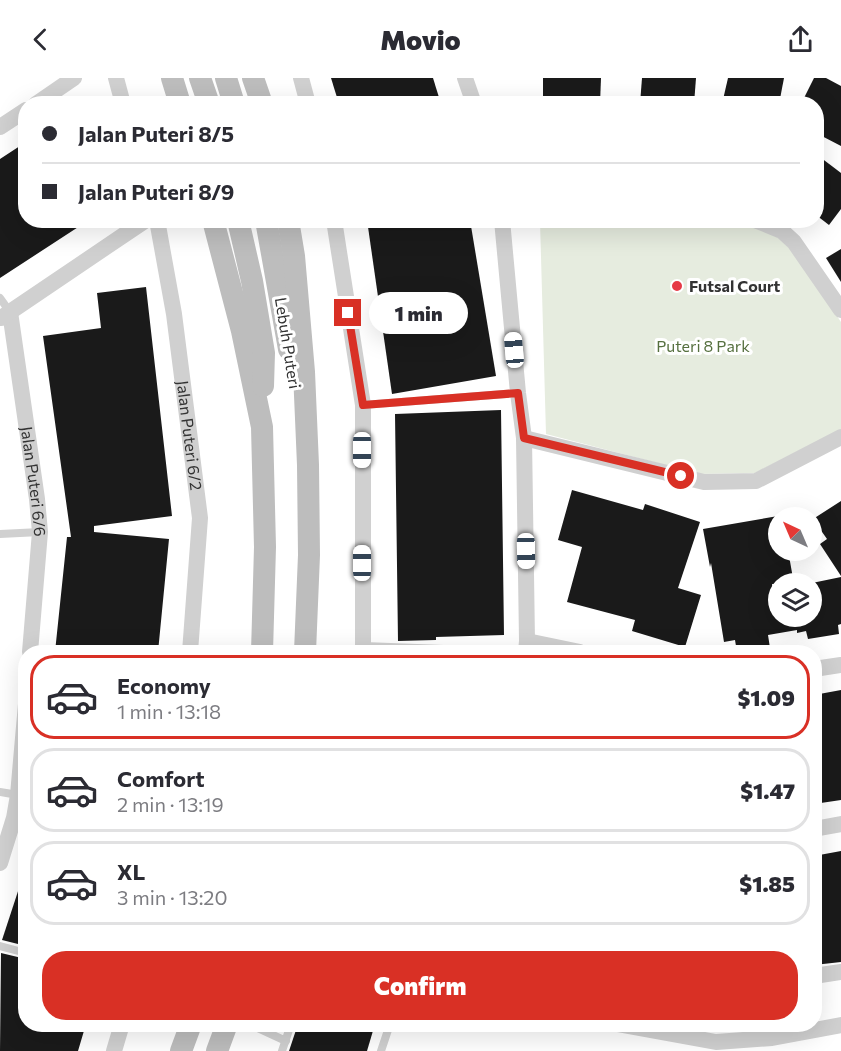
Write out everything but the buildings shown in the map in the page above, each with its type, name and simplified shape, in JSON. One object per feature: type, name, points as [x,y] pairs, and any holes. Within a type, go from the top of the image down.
[{"type":"main road","points":[[172,78],[178,96]]},
{"type":"main road","points":[[200,78],[206,96]]},
{"type":"main road","points":[[226,78],[232,96]]},
{"type":"main road","points":[[253,78],[259,96]]},
{"type":"main road","name":"Lebuh Puteri","points":[[215,228],[242,331],[262,427]]},
{"type":"main road","name":"Lebuh Puteri","points":[[240,228],[252,281],[264,353],[262,427],[265,547],[262,645]]},
{"type":"main road","name":"Lebuh Puteri","points":[[267,228],[308,465]]},
{"type":"main road","name":"Lebuh Puteri","points":[[289,228],[294,256],[304,372],[308,465],[309,555],[305,645]]},
{"type":"main road","points":[[182,1051],[188,1032]]},
{"type":"main road","points":[[217,1051],[224,1032]]},
{"type":"street","points":[[48,96],[74,78]]},
{"type":"street","points":[[116,78],[121,96]]},
{"type":"street","points":[[301,78],[306,96]]},
{"type":"street","points":[[465,78],[471,96]]},
{"type":"street","points":[[0,127],[18,115]]},
{"type":"street","points":[[5,316],[134,228]]},
{"type":"street","name":"Jalan Puteri 6/2","points":[[158,228],[174,314],[200,518],[191,645]]},
{"type":"street","points":[[335,228],[363,405],[363,645]]},
{"type":"street","points":[[503,228],[524,438],[526,645]]},
{"type":"street","points":[[775,228],[782,231],[794,243],[841,310]]},
{"type":"street","name":"Jalan Puteri 6/6","points":[[5,316],[37,498],[40,532],[31,645]]},
{"type":"street","points":[[524,438],[704,482],[756,481],[841,437]]},
{"type":"street","points":[[822,668],[841,665]]},
{"type":"street","points":[[0,863],[14,819],[18,795]]},
{"type":"street","points":[[822,828],[841,824]]},
{"type":"street","points":[[822,975],[841,972]]},
{"type":"street","points":[[822,1029],[841,1025]]},
{"type":"street","points":[[114,1051],[120,1032]]},
{"type":"street","points":[[661,1032],[716,1042],[772,1038],[804,1032]]},
{"type":"lane","points":[[0,298],[5,316]]},
{"type":"lane","points":[[363,405],[518,393]]},
{"type":"lane","points":[[0,534],[40,532]]},
{"type":"lane","points":[[0,792],[18,795]]},
{"type":"lane","points":[[0,946],[18,951]]},
{"type":"lane","points":[[266,1032],[286,1041]]},
{"type":"lane","points":[[282,1051],[289,1032]]},
{"type":"lane","points":[[381,1051],[387,1032]]},
{"type":"green space","name":"Puteri 8 Park","points":[[540,228],[756,228],[769,230],[794,252],[841,322],[841,429],[755,473],[700,474],[546,434]]},
{"type":"place","name":"Futsal Court","points":[[677,286]]},
{"type":"route","points":[[348,313],[363,405],[518,393],[524,438],[681,476]]}]
